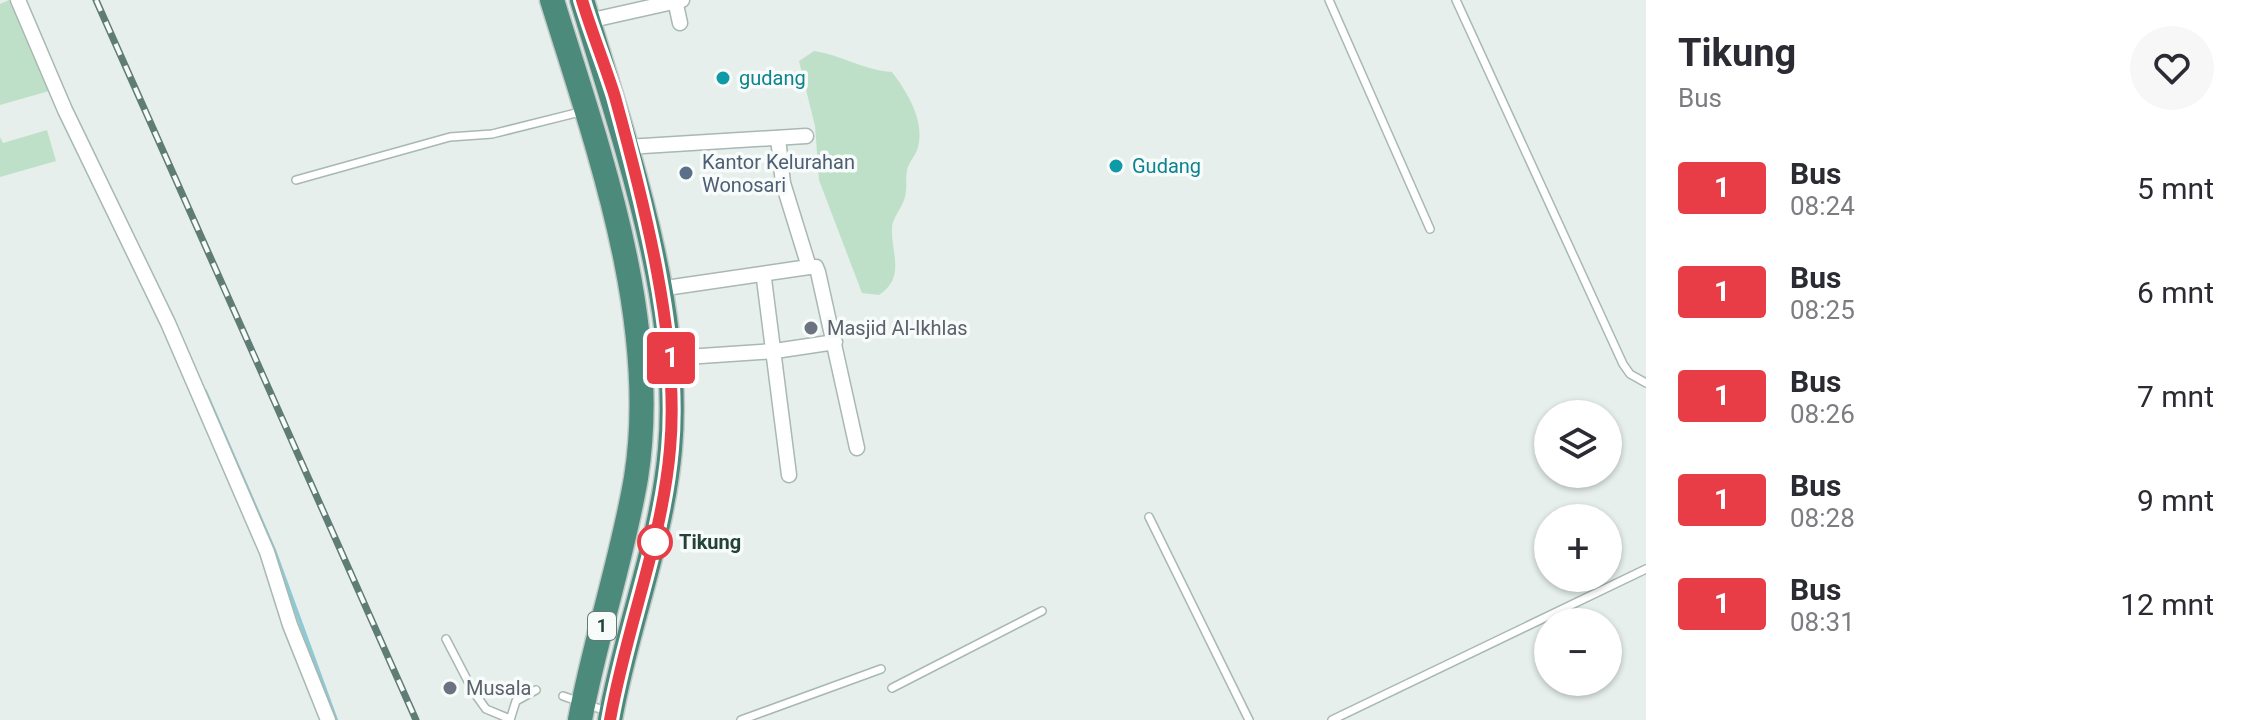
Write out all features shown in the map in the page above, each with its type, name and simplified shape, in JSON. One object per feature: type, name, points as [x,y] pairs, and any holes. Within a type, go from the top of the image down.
[{"type":"highway","name":"1","points":[[552,0],[586,110],[629,269],[642,401],[636,476],[575,707]]},
{"type":"highway","name":"1","points":[[585,11],[614,95],[627,147],[671,358],[670,447],[658,532],[619,670],[611,716]]},
{"type":"street","points":[[18,0],[65,110],[168,323],[267,552],[290,625],[328,720]]},
{"type":"street","points":[[585,11],[678,0],[680,23]]},
{"type":"street","points":[[627,147],[806,136]]},
{"type":"street","points":[[778,138],[783,183],[809,267]]},
{"type":"street","points":[[659,289],[816,267],[857,448]]},
{"type":"street","points":[[764,279],[789,475]]},
{"type":"street","points":[[671,358],[775,351],[835,342]]},
{"type":"lane","points":[[1329,0],[1430,229]]},
{"type":"lane","points":[[1456,0],[1623,364],[1630,374],[1646,383]]},
{"type":"lane","points":[[296,180],[450,137],[492,134],[586,110]]},
{"type":"lane","points":[[1149,517],[1249,720]]},
{"type":"lane","points":[[1332,720],[1646,569]]},
{"type":"lane","points":[[892,688],[1042,611]]},
{"type":"lane","points":[[446,639],[486,709],[510,720],[516,701],[536,690]]},
{"type":"lane","points":[[741,720],[881,669]]},
{"type":"lane","points":[[575,707],[611,716]]},
{"type":"green space","points":[[9,0],[49,91],[0,105],[0,4]]},
{"type":"green space","points":[[814,51],[892,72],[909,97],[917,117],[918,147],[907,170],[904,200],[892,225],[895,273],[879,295],[862,293],[819,180],[815,126],[799,61]]},
{"type":"green space","points":[[47,130],[56,161],[0,177],[0,137],[3,143]]},
{"type":"waterway","points":[[205,391],[274,550],[336,720]]},
{"type":"railway","points":[[96,0],[416,720]]},
{"type":"bus line","name":"1","points":[[582,0],[614,95],[627,147],[671,358],[670,447],[658,532],[619,670],[610,720]]},
{"type":"place","name":"gudang","points":[[723,78]]},
{"type":"place","name":"Gudang","points":[[1116,166]]},
{"type":"place","name":"Kantor Kelurahan Wonosari","points":[[686,173]]},
{"type":"place","name":"Masjid Al-Ikhlas","points":[[811,328]]},
{"type":"place","name":"Tikung","points":[[655,542]]},
{"type":"place","name":"Musala","points":[[450,688]]}]
